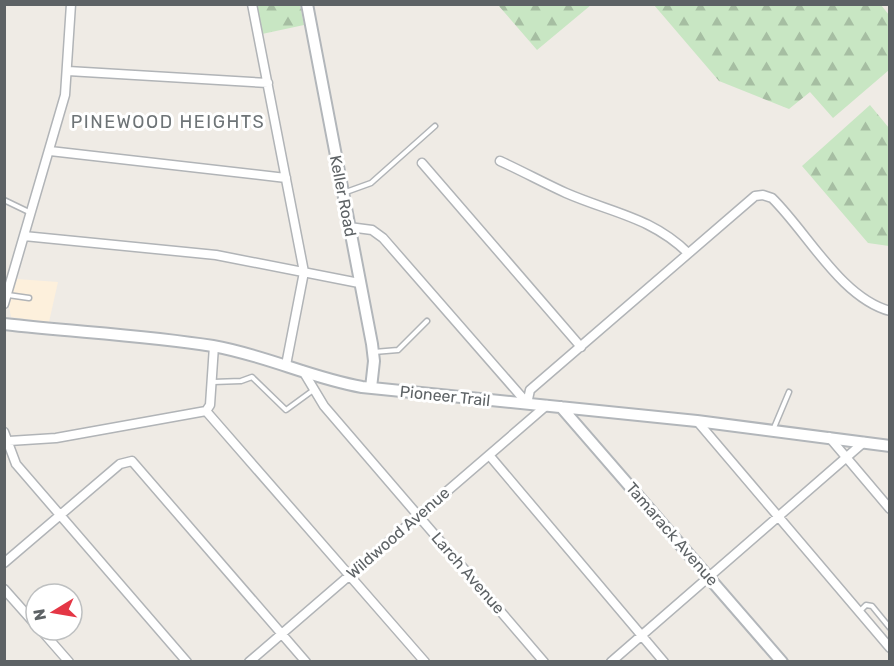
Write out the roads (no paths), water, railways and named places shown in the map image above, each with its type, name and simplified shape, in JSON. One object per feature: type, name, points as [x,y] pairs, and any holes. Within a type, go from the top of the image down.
[{"type":"main road","name":"Keller Road","points":[[307,4],[373,352],[371,388]]},
{"type":"main road","name":"Pioneer Trail","points":[[4,324],[214,346],[286,365],[326,379],[371,388],[697,421],[890,446]]},
{"type":"main road","name":"Tamarack Avenue","points":[[561,407],[782,662]]},
{"type":"street","points":[[4,304],[65,95],[71,4]]},
{"type":"street","points":[[252,4],[304,272],[286,365]]},
{"type":"street","points":[[68,71],[268,83]]},
{"type":"street","points":[[50,151],[286,178]]},
{"type":"street","points":[[500,160],[567,193],[654,226],[670,235],[688,254]]},
{"type":"street","points":[[422,163],[581,347]]},
{"type":"street","points":[[527,404],[530,390],[747,202],[763,195],[772,198],[782,207],[851,289],[869,303],[890,311]]},
{"type":"street","points":[[349,227],[372,230],[383,238],[527,404]]},
{"type":"street","points":[[24,236],[216,255],[359,283]]},
{"type":"street","points":[[187,662],[16,464],[7,436],[57,438],[206,411],[210,405],[214,346]]},
{"type":"street","name":"Larch Avenue","points":[[303,371],[312,391],[544,662]]},
{"type":"street","name":"Wildwood Avenue","points":[[249,662],[547,405]]},
{"type":"street","points":[[206,411],[351,574],[425,662]]},
{"type":"street","points":[[697,421],[888,644]]},
{"type":"street","points":[[828,437],[890,508]]},
{"type":"street","points":[[611,662],[864,442]]},
{"type":"street","points":[[489,455],[664,662]]},
{"type":"street","points":[[4,563],[127,460],[135,463],[306,662]]},
{"type":"street","points":[[4,589],[24,612]]},
{"type":"street","points":[[52,642],[69,662]]},
{"type":"lane","points":[[342,193],[371,183],[435,126]]},
{"type":"lane","points":[[4,200],[32,213]]},
{"type":"lane","points":[[7,294],[29,298]]},
{"type":"lane","points":[[373,352],[398,350],[427,321]]},
{"type":"lane","points":[[212,382],[241,381],[252,377],[286,410],[312,391]]},
{"type":"lane","points":[[773,431],[789,392]]},
{"type":"lane","points":[[859,612],[866,606],[872,606],[890,628]]},
{"type":"district","name":"PINEWOOD HEIGHTS","points":[[168,122]]}]
